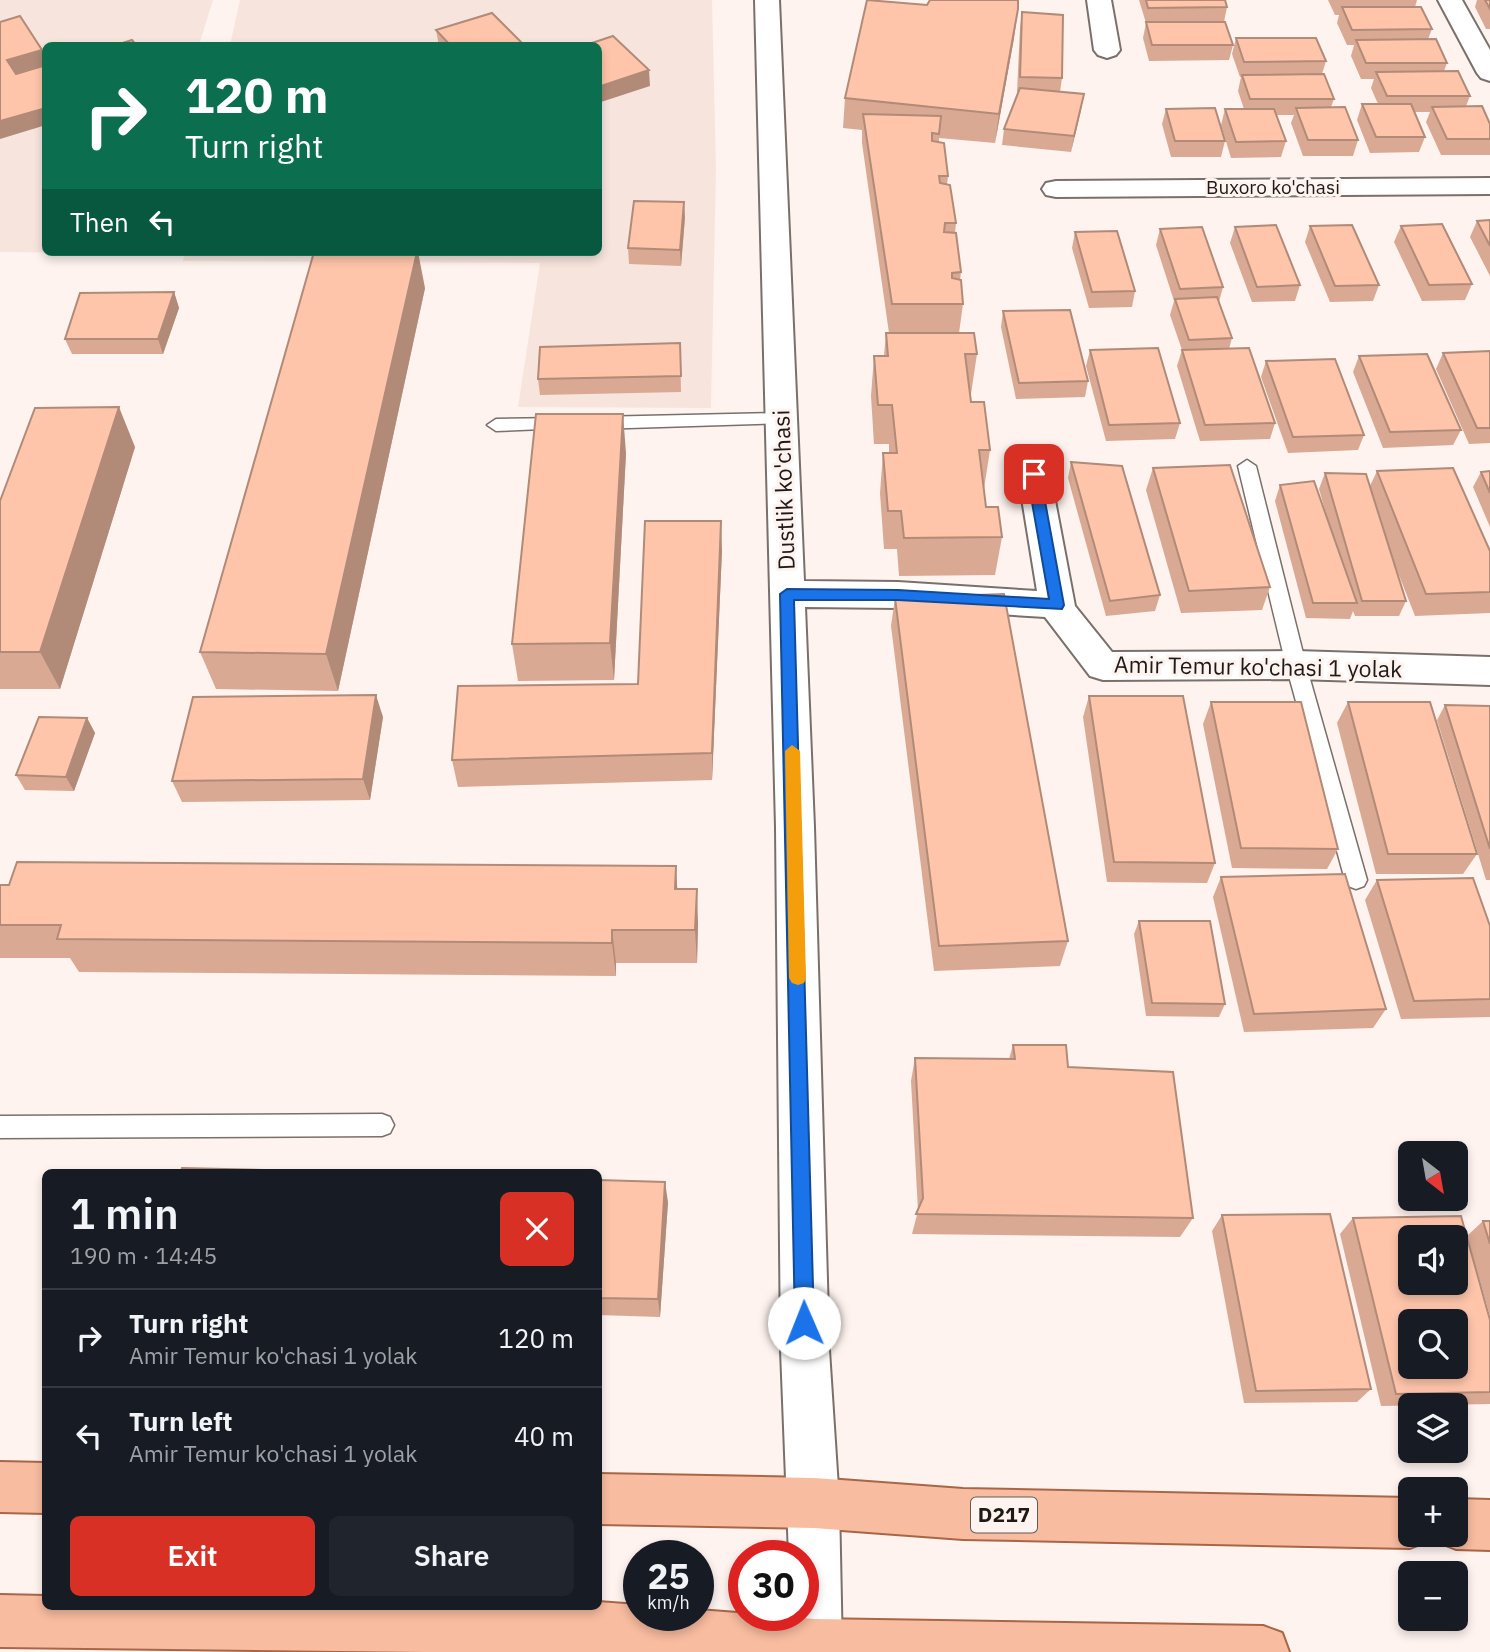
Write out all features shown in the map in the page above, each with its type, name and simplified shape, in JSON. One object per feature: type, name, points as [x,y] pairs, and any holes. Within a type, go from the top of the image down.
[{"type":"main road","points":[[0,1487],[42,1488]]},
{"type":"main road","name":"D217","points":[[602,1499],[814,1503],[963,1514],[1398,1523]]},
{"type":"main road","points":[[1468,1524],[1490,1525]]},
{"type":"main road","points":[[0,1621],[598,1628],[816,1648],[1263,1652]]},
{"type":"street","name":"Dustlik ko'chasi","points":[[767,0],[787,594],[805,1350],[814,1503],[816,1648]]},
{"type":"street","points":[[1450,0],[1490,73]]},
{"type":"street","points":[[1103,25],[1107,50]]},
{"type":"street","name":"Buxoro ko'chasi","points":[[1056,188],[1490,186]]},
{"type":"street","name":"Amir Temur ko'chasi 1 yolak","points":[[1034,474],[1058,610],[1103,666],[1296,665],[1490,671]]},
{"type":"street","points":[[787,594],[898,595],[1057,605]]},
{"type":"lane","points":[[496,425],[781,419]]},
{"type":"lane","points":[[1247,466],[1296,665],[1356,880]]},
{"type":"lane","points":[[0,1127],[383,1125]]},
{"type":"shaded area","points":[[0,0],[213,0],[200,42],[42,42],[42,252],[0,252]]},
{"type":"shaded area","points":[[240,0],[712,0],[716,170],[711,408],[518,407],[540,263],[183,261],[184,256],[602,256],[602,42],[231,42]]},
{"type":"building","points":[[867,0],[927,5],[930,0],[1018,0],[999,114],[845,98]]},
{"type":"building","points":[[1146,0],[1225,0],[1227,7],[1148,8]]},
{"type":"building","points":[[1342,7],[1421,7],[1432,29],[1352,30]]},
{"type":"building","points":[[1022,12],[1063,15],[1062,78],[1020,77]]},
{"type":"building","points":[[492,13],[521,42],[447,42],[436,30]]},
{"type":"building","points":[[20,16],[42,50],[7,60],[16,74],[42,66],[42,109],[0,121],[0,22]]},
{"type":"building","points":[[1146,22],[1225,22],[1233,45],[1152,45]]},
{"type":"building","points":[[613,36],[649,70],[602,86],[602,42],[595,42]]},
{"type":"building","points":[[1236,38],[1316,38],[1326,61],[1244,62]]},
{"type":"building","points":[[1436,39],[1447,63],[1366,63],[1356,40]]},
{"type":"building","points":[[1458,71],[1470,96],[1387,96],[1376,72]]},
{"type":"building","points":[[1324,74],[1334,99],[1250,99],[1242,75]]},
{"type":"building","points":[[1020,88],[1084,94],[1074,136],[1004,129]]},
{"type":"building","points":[[1362,104],[1411,104],[1425,137],[1376,137]]},
{"type":"building","points":[[1482,106],[1490,124],[1490,139],[1447,139],[1432,107]]},
{"type":"building","points":[[1345,107],[1358,140],[1308,140],[1296,108]]},
{"type":"building","points":[[1215,108],[1225,141],[1175,141],[1166,109]]},
{"type":"building","points":[[1225,109],[1274,109],[1286,141],[1236,142]]},
{"type":"building","points":[[863,114],[941,116],[939,134],[932,133],[932,141],[944,143],[948,176],[939,176],[940,183],[950,185],[956,223],[945,223],[944,232],[956,233],[961,272],[952,273],[952,278],[961,280],[963,304],[892,304]]},
{"type":"building","points":[[634,201],[684,202],[680,250],[628,248]]},
{"type":"building","points":[[1490,220],[1490,246],[1477,221]]},
{"type":"building","points":[[1442,224],[1472,284],[1429,285],[1401,226]]},
{"type":"building","points":[[1276,225],[1300,285],[1257,287],[1235,227]]},
{"type":"building","points":[[1352,225],[1379,285],[1335,286],[1310,226]]},
{"type":"building","points":[[1202,227],[1223,287],[1180,289],[1160,229]]},
{"type":"building","points":[[1117,231],[1135,291],[1092,292],[1075,232]]},
{"type":"building","points":[[313,256],[416,256],[326,654],[200,652]]},
{"type":"building","points":[[174,292],[158,339],[65,339],[80,293]]},
{"type":"building","points":[[1217,297],[1232,338],[1189,340],[1175,299]]},
{"type":"building","points":[[1070,310],[1088,381],[1019,383],[1003,311]]},
{"type":"building","points":[[886,333],[974,333],[977,354],[965,354],[971,402],[984,402],[990,450],[979,450],[986,507],[998,507],[1002,537],[904,538],[901,511],[888,511],[883,453],[897,453],[892,405],[878,405],[874,356],[888,356]]},
{"type":"building","points":[[680,343],[681,376],[538,379],[540,347]]},
{"type":"building","points":[[1158,348],[1180,423],[1109,425],[1090,350]]},
{"type":"building","points":[[1249,348],[1275,423],[1205,425],[1182,350]]},
{"type":"building","points":[[1490,351],[1490,428],[1477,428],[1443,353]]},
{"type":"building","points":[[1427,354],[1461,430],[1390,432],[1359,356]]},
{"type":"building","points":[[1335,359],[1364,435],[1293,437],[1266,361]]},
{"type":"building","points":[[119,407],[40,652],[0,652],[0,501],[35,408]]},
{"type":"building","points":[[536,414],[623,414],[610,643],[512,644]]},
{"type":"building","points":[[1071,462],[1122,466],[1160,595],[1110,601]]},
{"type":"building","points":[[1230,465],[1270,587],[1189,591],[1153,468]]},
{"type":"building","points":[[1453,468],[1490,551],[1490,592],[1426,594],[1377,471]]},
{"type":"building","points":[[1490,471],[1490,493],[1481,472]]},
{"type":"building","points":[[1325,473],[1366,474],[1406,601],[1362,601]]},
{"type":"building","points":[[1314,481],[1357,603],[1313,603],[1280,485]]},
{"type":"building","points":[[645,521],[721,521],[712,753],[452,760],[458,686],[638,684]]},
{"type":"building","points":[[1004,594],[1068,941],[939,946],[895,598]]},
{"type":"building","points":[[376,695],[363,779],[172,781],[193,697]]},
{"type":"building","points":[[1089,696],[1183,696],[1215,863],[1114,862]]},
{"type":"building","points":[[1211,702],[1301,702],[1338,849],[1241,848]]},
{"type":"building","points":[[1348,702],[1430,702],[1477,854],[1388,854]]},
{"type":"building","points":[[1445,705],[1490,706],[1490,849]]},
{"type":"building","points":[[39,717],[87,718],[66,777],[16,775]]},
{"type":"building","points":[[17,862],[676,866],[675,889],[697,889],[695,930],[612,930],[612,943],[57,939],[61,925],[0,925],[0,885],[9,885]]},
{"type":"building","points":[[1345,874],[1386,1009],[1254,1014],[1221,877]]},
{"type":"building","points":[[1473,878],[1490,926],[1490,999],[1414,1001],[1377,880]]},
{"type":"building","points":[[1139,921],[1210,921],[1225,1004],[1152,1003]]},
{"type":"building","points":[[1013,1045],[1066,1045],[1068,1067],[1173,1072],[1193,1218],[916,1214],[923,1198],[915,1058],[1015,1059]]},
{"type":"building","points":[[602,1180],[665,1182],[658,1299],[602,1298]]},
{"type":"building","points":[[1330,1214],[1371,1389],[1256,1391],[1222,1215]]},
{"type":"building","points":[[1461,1216],[1464,1225],[1398,1225],[1398,1295],[1468,1295],[1468,1241],[1490,1320],[1490,1392],[1396,1394],[1353,1218]]},
{"type":"building","points":[[1483,1221],[1490,1221],[1490,1244]]},
{"type":"slow traffic","points":[[792,751],[798,978]]},
{"type":"route","points":[[804,1323],[795,827],[787,594],[898,595],[1057,605],[1034,474]]}]
